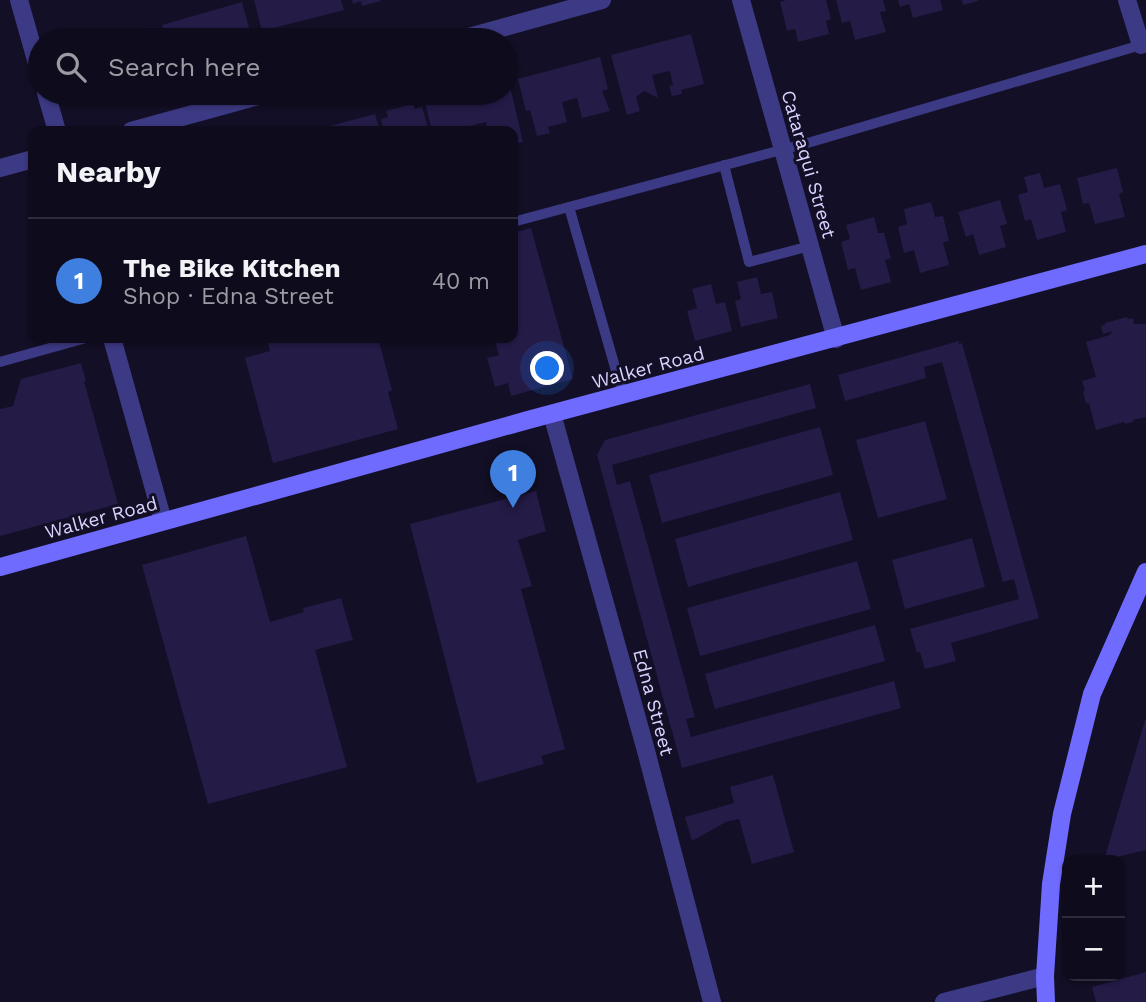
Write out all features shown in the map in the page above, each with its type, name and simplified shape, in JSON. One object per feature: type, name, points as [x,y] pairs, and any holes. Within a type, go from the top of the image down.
[{"type":"main road","name":"Walker Road","points":[[0,566],[1146,254]]},
{"type":"main road","points":[[1046,1002],[1051,884],[1062,814],[1092,694],[1146,572]]},
{"type":"street","points":[[19,0],[28,32]]},
{"type":"street","points":[[501,28],[602,0]]},
{"type":"street","name":"Cataraqui Street","points":[[741,0],[836,339]]},
{"type":"street","points":[[1128,0],[1141,46]]},
{"type":"street","points":[[49,105],[56,126]]},
{"type":"street","points":[[149,126],[225,105]]},
{"type":"street","points":[[0,168],[28,160]]},
{"type":"street","points":[[113,343],[163,522]]},
{"type":"street","name":"Edna Street","points":[[552,414],[645,747],[712,1002]]},
{"type":"street","points":[[944,1002],[1045,976]]},
{"type":"lane","points":[[518,221],[783,149],[1141,46]]},
{"type":"lane","points":[[724,165],[749,262],[810,246]]},
{"type":"lane","points":[[569,207],[623,395]]},
{"type":"lane","points":[[0,362],[68,343]]},
{"type":"building","points":[[254,0],[341,0],[344,10],[274,28],[261,28]]},
{"type":"building","points":[[352,0],[381,1],[362,6],[361,1],[353,4]]},
{"type":"building","points":[[826,0],[831,19],[826,21],[829,34],[798,42],[795,29],[787,31],[780,2]]},
{"type":"building","points":[[836,0],[883,0],[886,11],[880,12],[886,32],[855,40],[850,21],[842,23]]},
{"type":"building","points":[[898,0],[940,0],[943,10],[913,18],[909,4],[900,7]]},
{"type":"building","points":[[962,0],[978,0],[978,1],[963,5]]},
{"type":"building","points":[[242,2],[249,28],[163,28],[162,25]]},
{"type":"building","points":[[691,34],[704,84],[681,90],[682,94],[672,96],[669,86],[673,85],[670,71],[652,75],[658,98],[644,91],[636,97],[640,111],[627,115],[611,55]]},
{"type":"building","points":[[600,57],[608,89],[602,91],[610,111],[582,118],[577,98],[562,102],[567,122],[548,127],[550,133],[537,136],[530,110],[526,111],[518,79]]},
{"type":"building","points":[[409,105],[413,105],[415,109],[422,107],[428,126],[383,126],[381,119],[388,117],[386,111]]},
{"type":"building","points":[[426,105],[514,105],[523,142],[518,143],[518,126],[487,126],[486,122],[470,126],[431,126]]},
{"type":"building","points":[[375,114],[379,126],[330,126]]},
{"type":"building","points":[[1117,168],[1123,192],[1119,194],[1125,217],[1095,224],[1089,203],[1083,204],[1077,178]]},
{"type":"building","points":[[1040,173],[1044,188],[1060,184],[1067,210],[1061,212],[1066,232],[1037,240],[1031,219],[1025,221],[1018,195],[1028,192],[1024,177]]},
{"type":"building","points":[[1000,200],[1007,224],[1000,226],[1006,247],[979,255],[973,234],[966,237],[958,212]]},
{"type":"building","points":[[931,202],[935,217],[943,216],[949,241],[943,242],[949,265],[920,273],[914,250],[904,253],[898,227],[907,224],[904,209]]},
{"type":"building","points":[[874,217],[878,233],[884,233],[891,258],[885,260],[891,282],[861,290],[855,268],[848,270],[841,242],[850,239],[846,225]]},
{"type":"building","points":[[531,228],[573,379],[511,396],[508,383],[495,387],[487,358],[499,355],[495,343],[518,343],[518,232]]},
{"type":"building","points":[[757,277],[761,294],[772,292],[778,318],[741,327],[735,301],[741,299],[737,282]]},
{"type":"building","points":[[711,284],[716,304],[725,302],[732,331],[695,341],[687,311],[697,308],[692,289]]},
{"type":"building","points":[[1127,317],[1133,318],[1134,324],[1146,324],[1146,417],[1096,430],[1083,391],[1082,381],[1096,377],[1086,342],[1110,335],[1112,331],[1103,334],[1101,326]]},
{"type":"building","points":[[959,341],[959,344],[962,343],[1039,618],[951,643],[956,661],[925,669],[910,629],[1019,599],[1014,579],[1003,582],[942,362],[924,367],[926,378],[845,401],[838,375]]},
{"type":"building","points":[[268,343],[379,343],[392,390],[388,392],[398,429],[273,463],[245,358],[270,351]]},
{"type":"building","points":[[81,363],[118,504],[0,536],[0,409],[13,406],[21,379]]},
{"type":"building","points":[[810,384],[816,408],[612,465],[617,485],[630,481],[695,717],[686,719],[691,737],[894,681],[901,708],[682,768],[597,455],[605,440]]},
{"type":"building","points":[[925,421],[947,499],[878,518],[856,440]]},
{"type":"building","points":[[820,427],[833,475],[662,523],[649,475]]},
{"type":"building","points":[[536,491],[546,531],[518,540],[532,586],[521,589],[565,749],[541,756],[544,764],[477,783],[410,524]]},
{"type":"building","points":[[840,492],[853,540],[688,587],[675,539]]},
{"type":"building","points":[[246,536],[270,622],[304,612],[303,608],[341,598],[353,640],[315,650],[347,767],[208,804],[142,565]]},
{"type":"building","points":[[972,538],[985,587],[905,609],[892,560]]},
{"type":"building","points":[[857,561],[871,609],[700,656],[687,608]]},
{"type":"building","points":[[875,625],[885,661],[715,709],[705,674]]},
{"type":"building","points":[[1145,720],[1146,850],[1125,855],[1105,855]]},
{"type":"building","points":[[773,775],[794,852],[752,864],[739,819],[726,822],[692,841],[685,817],[734,803],[730,787]]},
{"type":"building","points":[[1146,972],[1146,1002],[1096,1002],[1092,987],[1125,981],[1125,978]]},
{"type":"place","name":"The Bike Kitchen","points":[[513,508]]}]
